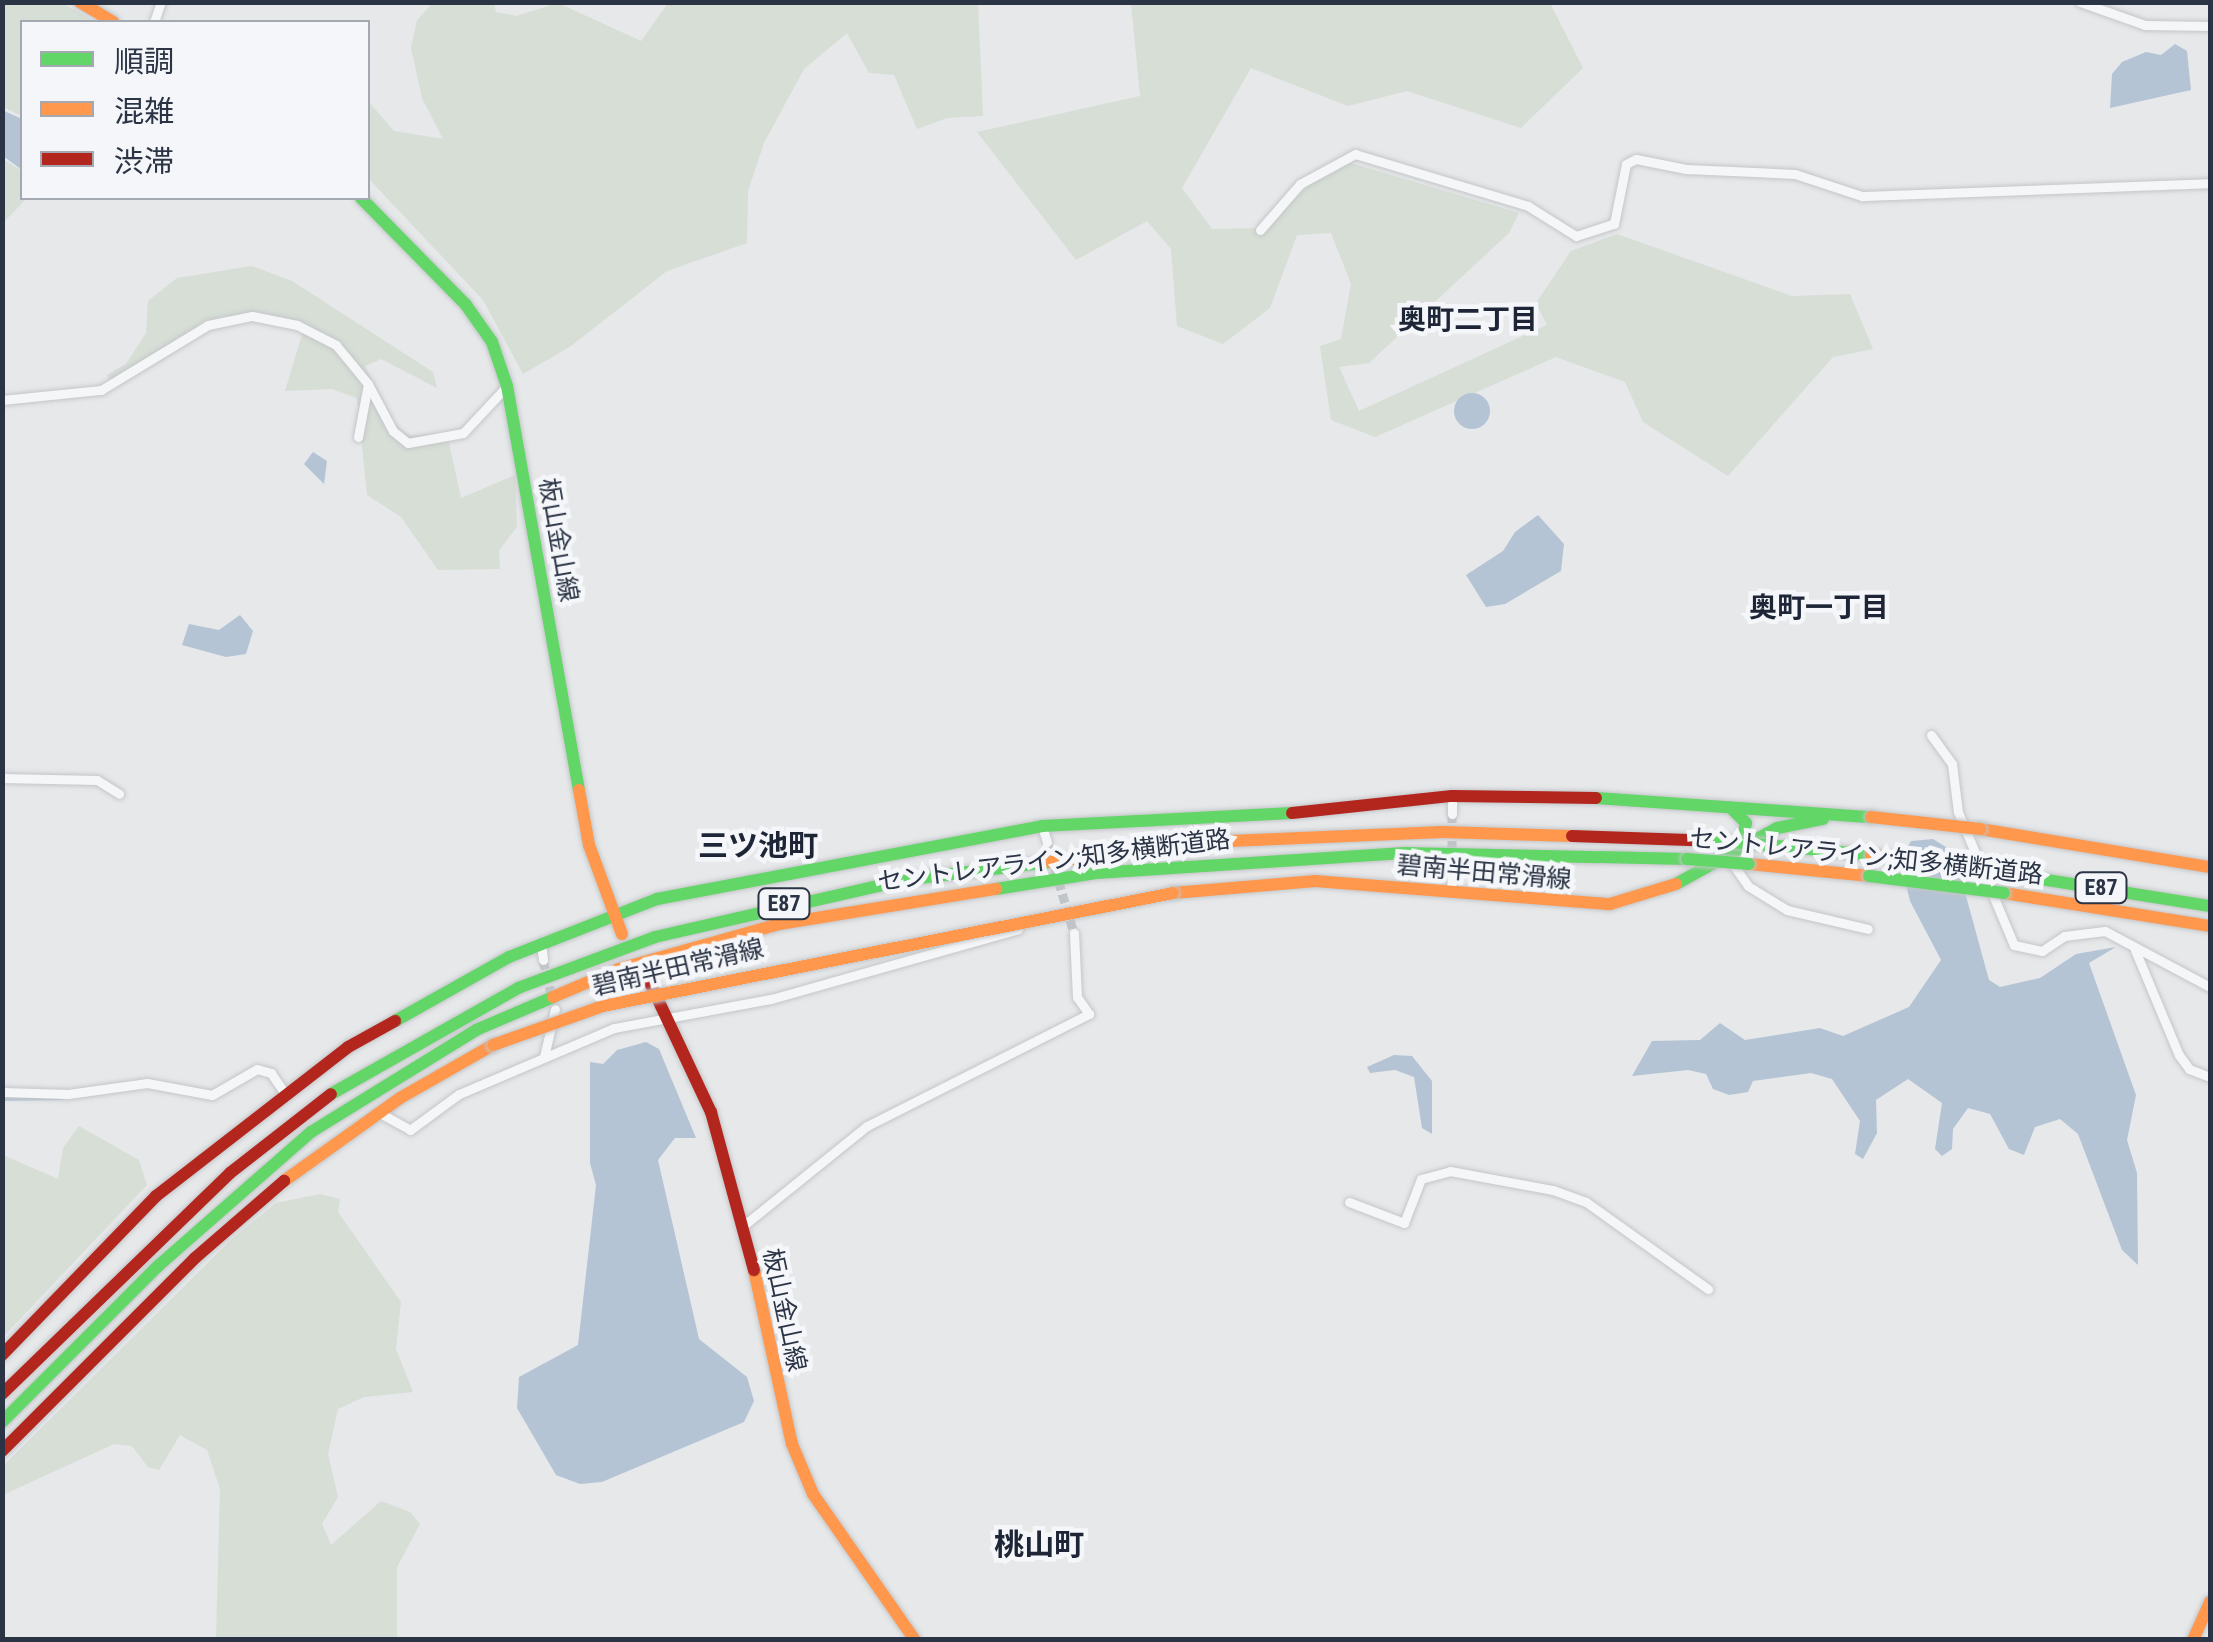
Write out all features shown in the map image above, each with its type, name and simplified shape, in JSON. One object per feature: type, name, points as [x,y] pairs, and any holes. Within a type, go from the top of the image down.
[{"type":"main road","points":[[80,2],[110,20]]},
{"type":"main road","name":"板山金山線","points":[[364,200],[466,304],[492,342],[507,386],[589,846],[610,914],[622,934]]},
{"type":"main road","name":"碧南半田常滑線","points":[[2,1354],[114,1234],[284,1092],[381,1028],[541,943],[610,914],[704,887],[1042,826],[1298,813],[1452,796],[1556,794],[1871,816],[1980,829],[2210,868]]},
{"type":"main road","points":[[1731,809],[1746,824],[1747,840],[1734,855]]},
{"type":"main road","name":"碧南半田常滑線","points":[[2,1451],[222,1233],[378,1112],[493,1045],[603,1006],[1173,892],[1315,881],[1610,904],[1660,893],[1734,855],[1759,835],[1796,822],[1871,816]]},
{"type":"main road","name":"セントレアライン;知多横断道路","points":[[2,1394],[230,1172],[342,1086],[518,988],[654,937],[903,880],[1206,842],[1442,832],[1789,847],[1992,871],[2210,906]]},
{"type":"main road","name":"セントレアライン;知多横断道路","points":[[2,1422],[158,1266],[312,1132],[476,1030],[619,969],[780,924],[1096,872],[1404,853],[1687,859],[1749,864],[2004,893],[2210,926]]},
{"type":"main road","name":"板山金山線","points":[[645,972],[710,1112],[743,1226],[792,1444],[822,1508],[915,1640]]},
{"type":"main road","points":[[2193,1640],[2210,1602]]},
{"type":"street","points":[[2080,2],[2145,25],[2210,26]]},
{"type":"street","points":[[1260,230],[1300,184],[1355,154],[1528,206],[1583,236],[1614,224],[1626,164],[1636,158],[1686,169],[1795,174],[1862,196],[2210,183]]},
{"type":"street","points":[[2,400],[100,390],[208,325],[252,316],[327,338],[368,384],[401,440],[426,444],[463,433],[507,386]]},
{"type":"street","points":[[358,436],[368,384]]},
{"type":"street","points":[[1931,735],[1952,764],[1962,824],[2014,945],[2042,951],[2064,936],[2106,930],[2134,950],[2210,987]]},
{"type":"street","points":[[2,778],[97,780],[118,794]]},
{"type":"street","points":[[1452,796],[1452,814]]},
{"type":"street","points":[[1042,826],[1047,842]]},
{"type":"street","points":[[1734,855],[1748,886],[1788,910],[1868,930]]},
{"type":"street","points":[[1451,892],[1452,871]]},
{"type":"street","points":[[378,1112],[410,1130],[459,1094],[614,1028],[669,1020],[933,956],[1053,916]]},
{"type":"street","points":[[743,1226],[866,1126],[1089,1014],[1077,996],[1074,932]]},
{"type":"street","points":[[541,943],[544,960]]},
{"type":"street","points":[[2134,950],[2179,1055],[2189,1069],[2210,1077]]},
{"type":"street","points":[[544,1057],[555,1009]]},
{"type":"street","points":[[2,1092],[68,1094],[148,1083],[212,1094],[257,1069],[271,1073],[284,1092]]},
{"type":"street","points":[[1349,1202],[1404,1223],[1421,1178],[1450,1171],[1553,1190],[1586,1202],[1708,1290]]},
{"type":"shaded area","points":[[3,2],[62,3],[92,20],[20,20],[20,115],[3,107]]},
{"type":"shaded area","points":[[433,3],[494,3],[496,12],[516,16],[558,3],[641,41],[668,3],[978,3],[983,116],[947,118],[917,129],[894,75],[869,73],[847,33],[804,69],[764,143],[748,191],[747,243],[667,271],[571,346],[523,374],[483,300],[370,180],[370,103],[394,131],[443,139],[422,98],[411,48],[417,20]]},
{"type":"shaded area","points":[[1131,3],[1550,3],[1583,68],[1521,128],[1407,91],[1348,106],[1251,68],[1182,188],[1212,229],[1263,228],[1337,159],[1519,213],[1509,233],[1369,363],[1339,367],[1359,411],[1547,325],[1536,303],[1571,251],[1617,234],[1792,296],[1850,294],[1873,349],[1833,357],[1728,476],[1643,422],[1625,382],[1556,357],[1375,437],[1331,420],[1320,346],[1341,339],[1351,284],[1331,233],[1297,235],[1270,308],[1223,344],[1177,326],[1171,249],[1147,221],[1076,260],[977,132],[1140,96]]},
{"type":"shaded area","points":[[3,159],[20,170],[20,200],[25,200],[3,223]]},
{"type":"shaded area","points":[[252,266],[292,281],[433,372],[437,388],[381,359],[365,366],[395,424],[409,435],[447,434],[461,498],[515,475],[517,527],[499,550],[500,569],[438,570],[401,517],[367,495],[357,398],[332,389],[285,391],[305,325],[279,317],[221,316],[110,381],[107,375],[126,364],[146,333],[148,301],[177,278]]},
{"type":"shaded area","points":[[79,1126],[139,1160],[147,1185],[3,1337],[3,1155],[58,1179],[63,1148]]},
{"type":"shaded area","points":[[320,1194],[340,1199],[338,1212],[401,1302],[396,1349],[413,1392],[364,1397],[338,1409],[328,1454],[338,1497],[322,1524],[331,1545],[381,1501],[410,1512],[420,1524],[397,1567],[397,1639],[216,1639],[220,1489],[207,1450],[180,1435],[159,1470],[148,1467],[132,1446],[114,1444],[3,1495],[3,1466],[233,1238],[276,1203]]},
{"type":"water","points":[[2175,44],[2187,51],[2191,90],[2110,108],[2112,74],[2122,62],[2146,52],[2161,55]]},
{"type":"water","points":[[2,110],[20,118],[20,169],[3,156]]},
{"type":"water","points":[[1472,393],[1485,398],[1490,411],[1485,424],[1472,429],[1459,424],[1454,411],[1459,398]]},
{"type":"water","points":[[313,452],[327,461],[324,484],[304,464]]},
{"type":"water","points":[[1538,515],[1564,544],[1561,571],[1505,604],[1486,607],[1466,575],[1503,551],[1515,532]]},
{"type":"water","points":[[240,615],[253,631],[246,654],[226,657],[182,645],[189,624],[219,630]]},
{"type":"water","points":[[1933,839],[1954,852],[1989,980],[2000,987],[2040,978],[2076,954],[2116,947],[2089,963],[2136,1095],[2127,1140],[2137,1173],[2138,1265],[2122,1250],[2078,1134],[2060,1119],[2035,1127],[2024,1155],[2009,1149],[1990,1114],[1968,1108],[1953,1129],[1952,1149],[1942,1156],[1935,1149],[1942,1103],[1908,1079],[1876,1100],[1877,1133],[1863,1159],[1855,1154],[1860,1121],[1832,1079],[1811,1073],[1753,1081],[1748,1092],[1729,1095],[1713,1089],[1706,1074],[1688,1070],[1632,1076],[1652,1041],[1700,1040],[1720,1023],[1745,1040],[1820,1028],[1843,1036],[1909,1007],[1941,960],[1910,901],[1900,859],[1911,841]]},
{"type":"water","points":[[646,1042],[659,1049],[696,1138],[675,1138],[658,1160],[699,1339],[747,1377],[754,1401],[744,1422],[602,1482],[580,1484],[556,1475],[517,1408],[519,1377],[578,1345],[596,1185],[590,1163],[590,1062],[603,1064],[617,1050]]},
{"type":"water","points":[[1394,1055],[1412,1056],[1432,1081],[1432,1134],[1422,1128],[1414,1077],[1395,1070],[1370,1073],[1367,1067]]},
{"type":"waterway","points":[[2,1099],[62,1098]]},
{"type":"tunnel","points":[[1452,814],[1452,871]]},
{"type":"tunnel","points":[[1047,842],[1074,933]]},
{"type":"tunnel","points":[[543,960],[553,1001]]},
{"type":"traffic: fast","points":[[363,200],[466,305],[492,342],[507,386],[579,790]]},
{"type":"traffic: fast","points":[[1596,798],[1871,817]]},
{"type":"traffic: fast","points":[[1733,810],[1746,823],[1741,847]]},
{"type":"traffic: fast","points":[[395,1021],[509,957],[657,899],[1042,826],[1292,813]]},
{"type":"traffic: fast","points":[[1676,884],[1777,828],[1823,819]]},
{"type":"traffic: fast","points":[[1718,841],[1789,847]]},
{"type":"traffic: fast","points":[[1789,847],[1871,855]]},
{"type":"traffic: fast","points":[[996,889],[1096,873],[1404,853],[1687,859]]},
{"type":"traffic: fast","points":[[1687,859],[1749,864]]},
{"type":"traffic: fast","points":[[331,1094],[518,988],[655,937],[903,880],[1050,862]]},
{"type":"traffic: fast","points":[[1991,871],[2210,906]]},
{"type":"traffic: fast","points":[[1869,876],[2004,893]]},
{"type":"traffic: fast","points":[[2,1422],[158,1266],[311,1132],[476,1030],[553,997]]},
{"type":"traffic: slow","points":[[80,2],[110,20]]},
{"type":"traffic: slow","points":[[579,790],[589,845],[622,934]]},
{"type":"traffic: slow","points":[[1871,817],[1980,829]]},
{"type":"traffic: slow","points":[[1980,829],[2210,867]]},
{"type":"traffic: slow","points":[[1050,862],[1206,842],[1442,832],[1572,836]]},
{"type":"traffic: slow","points":[[1871,855],[1991,871]]},
{"type":"traffic: slow","points":[[1749,864],[1869,876]]},
{"type":"traffic: slow","points":[[1173,893],[1315,881],[1610,904],[1676,884]]},
{"type":"traffic: slow","points":[[553,997],[619,969],[779,924],[996,889]]},
{"type":"traffic: slow","points":[[493,1045],[603,1006],[1173,893]]},
{"type":"traffic: slow","points":[[2004,893],[2210,926]]},
{"type":"traffic: slow","points":[[284,1181],[400,1098],[493,1045]]},
{"type":"traffic: slow","points":[[754,1270],[792,1444],[813,1494],[915,1640]]},
{"type":"traffic: slow","points":[[2193,1640],[2210,1602]]},
{"type":"traffic: jam","points":[[1292,813],[1452,796],[1596,798]]},
{"type":"traffic: jam","points":[[1572,836],[1718,841]]},
{"type":"traffic: jam","points":[[645,972],[711,1112],[754,1270]]},
{"type":"traffic: jam","points":[[2,1355],[156,1196],[348,1047],[395,1021]]},
{"type":"traffic: jam","points":[[2,1394],[230,1173],[331,1094]]},
{"type":"traffic: jam","points":[[2,1451],[195,1258],[284,1181]]},
{"type":"district","name":"奥町二丁目","points":[[1468,320]]},
{"type":"district","name":"奥町一丁目","points":[[1819,608]]},
{"type":"district","name":"三ツ池町","points":[[758,846]]},
{"type":"district","name":"桃山町","points":[[1039,1545]]}]
